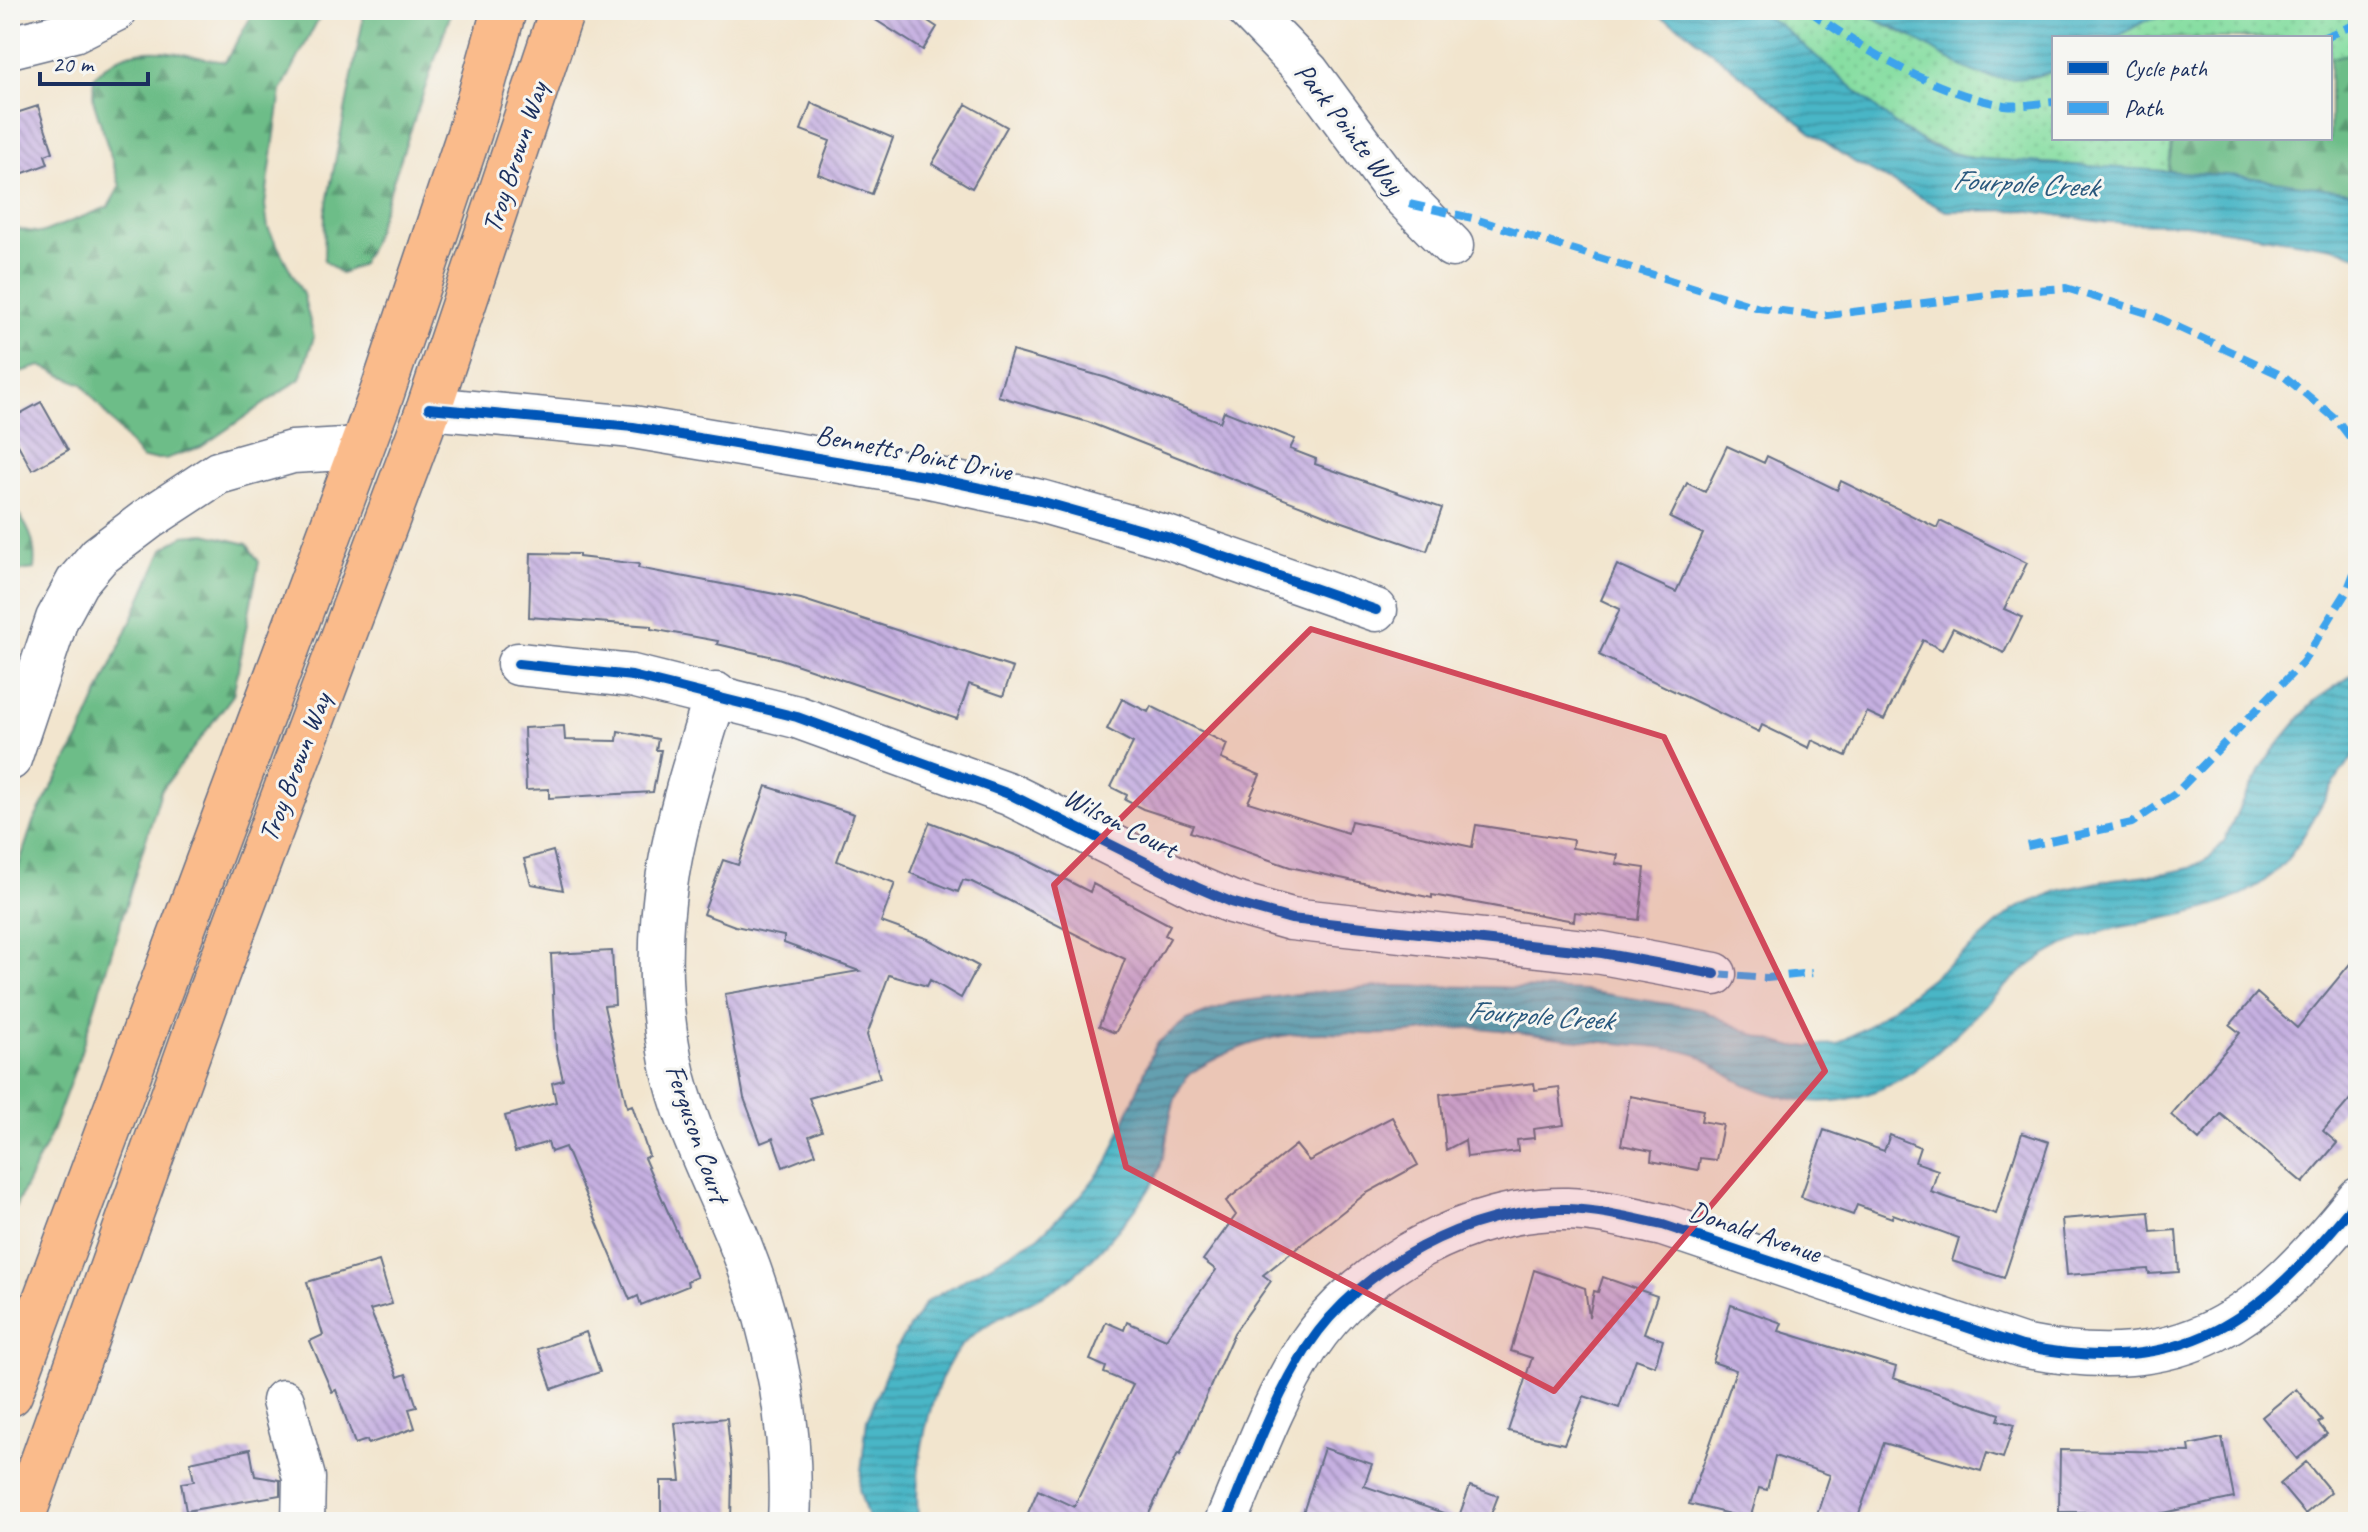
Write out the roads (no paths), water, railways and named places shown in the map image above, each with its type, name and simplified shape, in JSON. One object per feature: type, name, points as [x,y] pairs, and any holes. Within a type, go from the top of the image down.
[{"type":"main road","name":"Troy Brown Way","points":[[10,1394],[362,448],[470,131],[504,10]]},
{"type":"main road","name":"Troy Brown Way","points":[[21,1522],[199,1021],[429,408],[562,10]]},
{"type":"street","points":[[10,47],[74,31],[116,10]]},
{"type":"street","name":"Park Pointe Way","points":[[1248,10],[1308,72],[1391,184],[1452,246]]},
{"type":"street","name":"Bennetts Point Drive","points":[[429,408],[676,433],[925,476],[1040,501],[1153,533],[1376,610]]},
{"type":"street","points":[[10,759],[57,619],[77,582],[99,556],[218,473],[292,452],[362,448]]},
{"type":"street","name":"Wilson Court","points":[[518,664],[599,670],[716,694],[797,717],[1009,794],[1196,887],[1262,911],[1323,924],[1602,953],[1715,974]]},
{"type":"street","name":"Ferguson Court","points":[[716,694],[667,862],[660,947],[664,1015],[681,1102],[705,1167],[741,1246],[776,1357],[785,1420],[789,1522]]},
{"type":"street","name":"Donald Avenue","points":[[1226,1522],[1283,1390],[1309,1344],[1344,1304],[1378,1274],[1424,1246],[1515,1214],[1566,1209],[1615,1214],[1663,1225],[2022,1346],[2069,1355],[2112,1356],[2196,1340],[2231,1323],[2291,1278],[2358,1199]]},
{"type":"street","points":[[283,1401],[304,1478],[303,1522]]},
{"type":"water","name":"Fourpole Creek","points":[[1649,10],[1753,10],[1779,24],[1895,124],[1929,146],[1969,158],[2240,176],[2358,193],[2358,256],[2333,247],[2186,224],[2108,223],[2025,210],[1946,211],[1854,162],[1812,133],[1685,30]]},
{"type":"water","points":[[1856,10],[2188,10],[2145,21],[2119,36],[2052,36],[2052,72],[2012,79],[1979,74]]},
{"type":"water","name":"Fourpole Creek","points":[[2358,671],[2358,752],[2335,782],[2295,849],[2272,875],[2219,905],[2101,932],[2044,956],[2021,972],[1917,1068],[1894,1083],[1867,1094],[1833,1101],[1798,1100],[1747,1085],[1691,1053],[1475,1028],[1391,1034],[1296,1034],[1246,1046],[1199,1068],[1188,1077],[1174,1101],[1159,1171],[1119,1229],[1069,1279],[976,1333],[952,1359],[933,1402],[926,1428],[918,1479],[919,1522],[869,1522],[859,1489],[867,1420],[896,1348],[926,1302],[1038,1237],[1078,1199],[1108,1162],[1156,1044],[1185,1021],[1231,1003],[1304,993],[1389,986],[1494,987],[1586,991],[1700,1009],[1757,1036],[1794,1047],[1837,1044],[1868,1026],[1974,945],[2013,910],[2057,891],[2190,868],[2211,857],[2225,840],[2241,804],[2271,753],[2314,701]]}]
